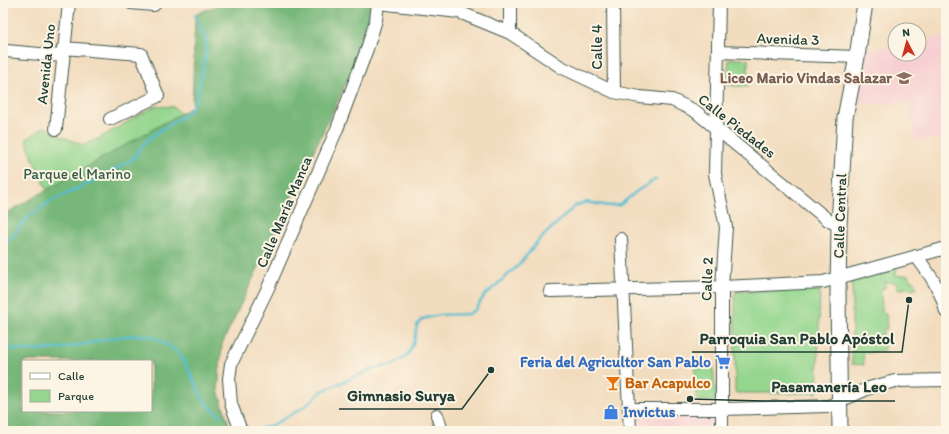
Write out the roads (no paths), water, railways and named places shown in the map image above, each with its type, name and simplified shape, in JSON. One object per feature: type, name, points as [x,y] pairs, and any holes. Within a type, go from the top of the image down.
[{"type":"main road","name":"Calle Central","points":[[840,431],[838,278],[835,229],[845,118],[857,57],[865,3]]},
{"type":"street","name":"Avenida Uno","points":[[56,128],[68,3]]},
{"type":"street","points":[[131,3],[154,5]]},
{"type":"street","name":"Calle Piedades","points":[[378,3],[459,12],[510,33],[561,67],[614,92],[672,100],[695,111],[835,229]]},
{"type":"street","name":"Calle María Manca","points":[[241,431],[231,404],[229,379],[231,364],[268,288],[337,129],[369,42],[376,20],[378,3]]},
{"type":"street","points":[[510,3],[510,33]]},
{"type":"street","name":"Calle 4","points":[[613,3],[614,92]]},
{"type":"street","name":"Calle 2","points":[[719,3],[715,174],[726,227],[722,287],[722,431]]},
{"type":"street","points":[[6,51],[141,54],[158,96],[110,119]]},
{"type":"street","name":"Avenida 3","points":[[718,52],[857,57]]},
{"type":"street","points":[[621,239],[630,431]]},
{"type":"street","points":[[550,291],[722,287],[822,282],[946,248]]},
{"type":"street","points":[[916,256],[938,288],[944,302],[946,312]]},
{"type":"street","points":[[629,409],[722,409],[829,406],[869,388],[895,381],[946,380]]},
{"type":"street","points":[[437,415],[442,431]]},
{"type":"waterway","points":[[3,248],[27,218],[49,202],[102,177],[134,158],[141,147],[156,133],[185,115],[192,107],[197,96],[206,53],[206,41],[195,15]]},
{"type":"waterway","points":[[244,426],[254,430],[271,426],[304,407],[322,391],[375,368],[393,365],[409,353],[414,341],[417,325],[422,319],[439,315],[468,314],[475,310],[484,296],[519,265],[537,242],[575,206],[586,202],[609,206],[620,205],[637,191],[656,179]]},
{"type":"waterway","points":[[3,348],[21,350],[48,349],[75,346],[126,336],[136,335],[153,337],[168,345],[178,353],[187,366],[205,402],[221,416]]},
{"type":"place","name":"Liceo Mario Vindas Salazar","points":[[904,78]]},
{"type":"place","name":"Parroquia San Pablo Apóstol","points":[[909,300]]},
{"type":"place","name":"Feria del Agricultor San Pablo","points":[[723,362]]},
{"type":"place","name":"Gimnasio Surya","points":[[491,370]]},
{"type":"place","name":"Bar Acapulco","points":[[613,383]]},
{"type":"place","name":"Pasamanería Leo","points":[[690,399]]},
{"type":"place","name":"Invictus","points":[[611,412]]},
{"type":"park label","name":"Parque el Marino","points":[[77,174]]}]
